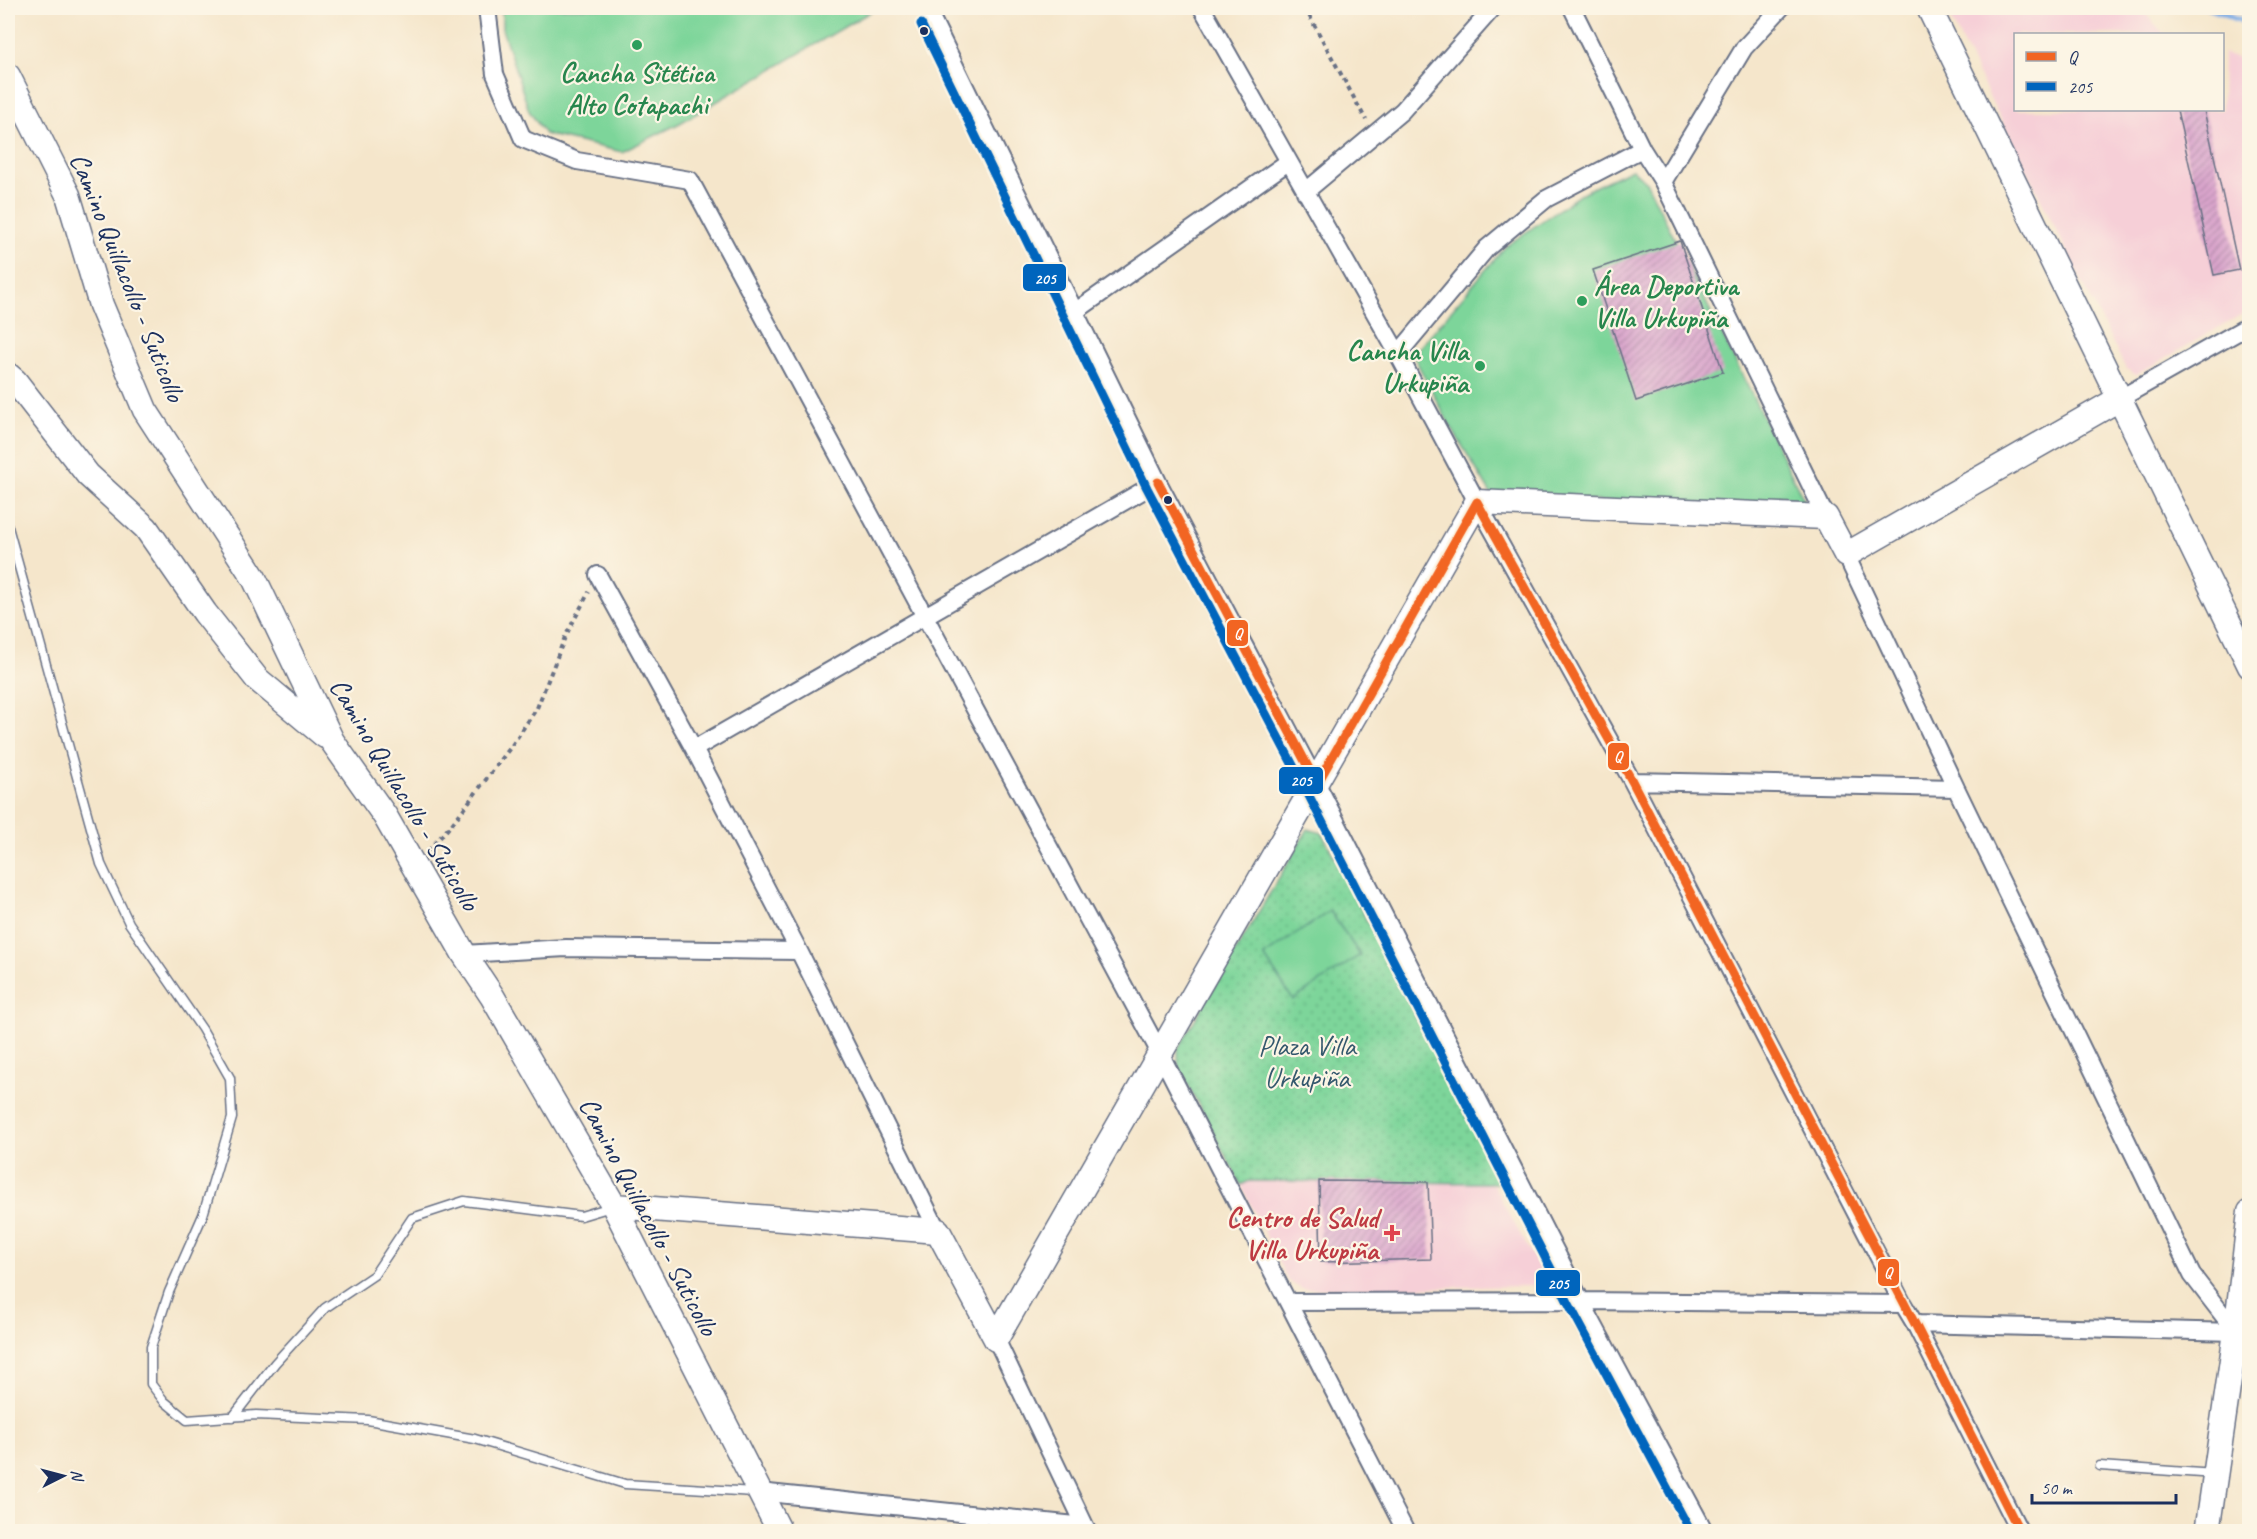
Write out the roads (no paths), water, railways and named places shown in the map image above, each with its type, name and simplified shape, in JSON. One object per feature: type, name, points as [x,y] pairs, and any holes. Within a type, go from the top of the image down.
[{"type":"street","points":[[487,8],[495,74],[523,139],[577,161],[690,180],[1160,1053],[1406,1532]]},
{"type":"street","points":[[928,8],[1158,482],[1317,784],[1581,1301],[1705,1532]]},
{"type":"street","points":[[1305,192],[1402,111],[1493,8]]},
{"type":"street","points":[[1572,8],[1642,148],[1663,182],[1846,555],[2192,1275],[2236,1332]]},
{"type":"street","points":[[1663,182],[1744,48],[1781,8]]},
{"type":"street","points":[[1929,8],[2250,666]]},
{"type":"street","points":[[1205,9],[1288,162],[1398,354],[1477,502],[1632,781],[1915,1324],[2020,1532]]},
{"type":"street","name":"Camino Quillacollo - Suticollo","points":[[8,76],[68,195],[101,305],[145,410],[254,578],[332,741],[385,816],[614,1206],[780,1532]]},
{"type":"street","points":[[1398,354],[1487,248],[1546,199],[1642,148]]},
{"type":"street","points":[[1076,311],[1288,162]]},
{"type":"street","points":[[1846,555],[2250,325]]},
{"type":"street","points":[[8,375],[88,475],[146,528],[205,613],[257,680],[332,741]]},
{"type":"street","points":[[694,749],[1158,482]]},
{"type":"street","points":[[1477,502],[1826,517]]},
{"type":"street","points":[[996,1340],[1477,502]]},
{"type":"street","points":[[598,575],[694,749],[799,951],[938,1231],[996,1340],[1086,1528]]},
{"type":"street","points":[[1632,781],[1956,788]]},
{"type":"street","points":[[464,954],[566,948],[799,951]]},
{"type":"street","points":[[614,1206],[938,1231]]},
{"type":"street","points":[[2207,1532],[2236,1332],[2250,1212]]},
{"type":"street","points":[[1289,1302],[1581,1301],[1903,1304]]},
{"type":"street","points":[[1915,1324],[2236,1332]]},
{"type":"street","points":[[759,1492],[1086,1528]]},
{"type":"lane","points":[[8,528],[101,864],[129,923],[202,1029],[230,1078],[232,1118],[203,1215],[169,1292],[151,1347],[151,1384],[164,1401],[187,1420],[256,1415],[368,1420],[475,1439],[625,1484],[759,1492]]},
{"type":"lane","points":[[233,1417],[275,1363],[325,1308],[374,1275],[412,1218],[464,1201],[581,1216],[614,1206]]},
{"type":"lane","points":[[2100,1466],[2215,1474]]},
{"type":"waterway","points":[[2209,8],[2250,22]]},
{"type":"place","name":"Cancha Sitética Alto Cotapachi","points":[[637,45]]},
{"type":"place","name":"Área Deportiva Villa Urkupiña","points":[[1582,301]]},
{"type":"place","name":"Cancha Villa Urkupiña","points":[[1480,366]]},
{"type":"place","name":"Centro de Salud Villa Urkupiña","points":[[1392,1233]]},
{"type":"park label","name":"Plaza Villa Urkupiña","points":[[1307,1061]]}]
